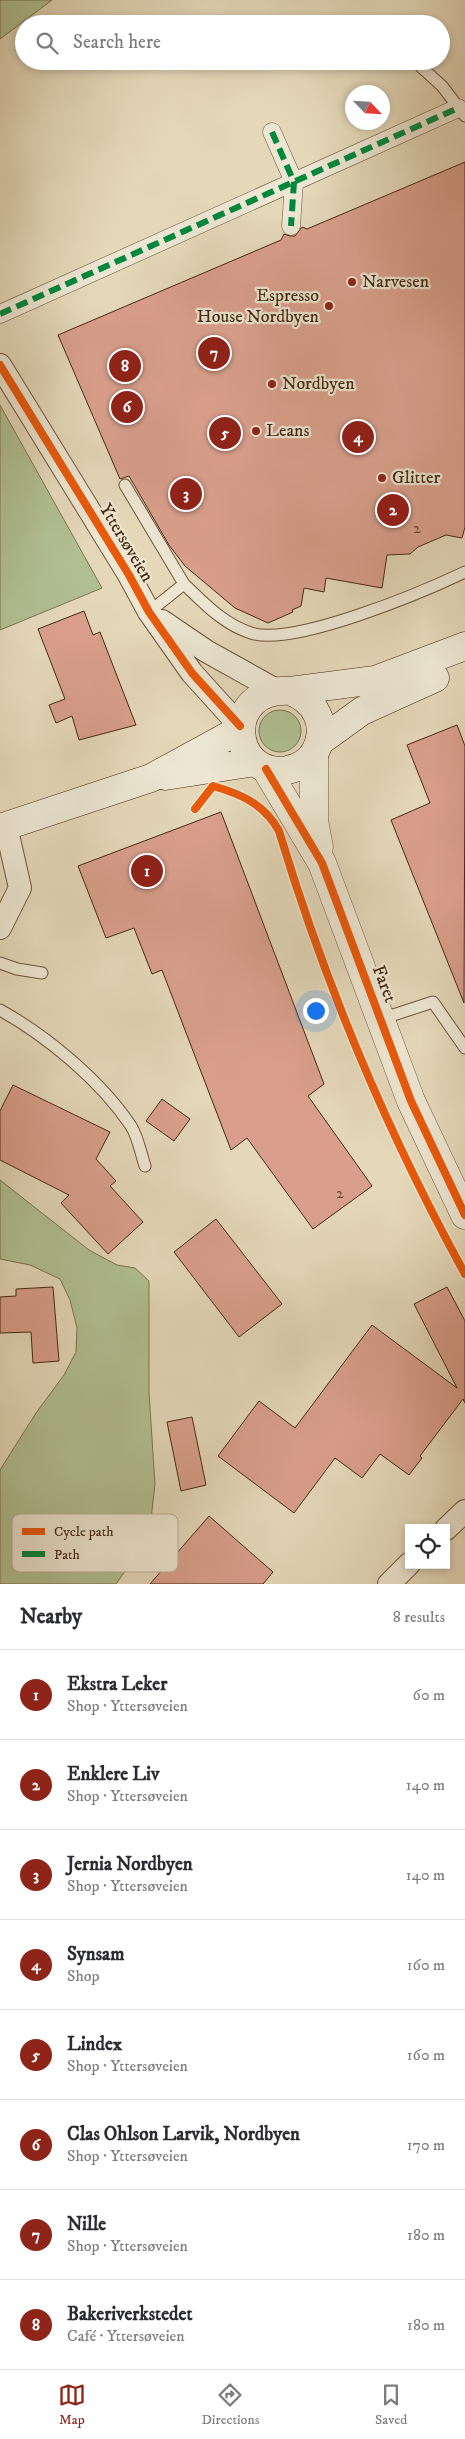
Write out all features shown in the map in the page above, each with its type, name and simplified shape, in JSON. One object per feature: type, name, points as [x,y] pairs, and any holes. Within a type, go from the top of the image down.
[{"type":"main road","points":[[260,765],[246,752],[240,728],[244,712],[252,701],[263,694],[375,680],[465,646]]},
{"type":"main road","points":[[151,778],[260,765],[280,771],[293,769],[304,763],[316,748],[362,711],[382,700],[465,666]]},
{"type":"main road","points":[[283,690],[302,696],[312,705],[322,730],[316,748]]},
{"type":"main road","points":[[3,827],[151,778],[240,728]]},
{"type":"main road","name":"Faret","points":[[316,748],[314,821],[322,863],[411,1101],[465,1215]]},
{"type":"main road","name":"Faret","points":[[260,765],[322,863]]},
{"type":"street","points":[[0,314],[294,182],[462,112]]},
{"type":"street","points":[[272,132],[294,182],[291,226]]},
{"type":"street","name":"Yttersøveien","points":[[0,365],[149,612],[192,673],[240,728]]},
{"type":"street","name":"Yttersøveien","points":[[149,612],[206,652],[283,690]]},
{"type":"street","points":[[0,928],[20,888],[3,827]]},
{"type":"street","points":[[450,1525],[465,1511]]},
{"type":"street","points":[[389,1584],[405,1568]]},
{"type":"lane","points":[[424,70],[442,86],[462,112]]},
{"type":"lane","points":[[125,485],[184,584],[217,616],[252,634],[282,635],[383,608],[465,572]]},
{"type":"lane","points":[[149,612],[184,584]]},
{"type":"lane","points":[[0,963],[17,969],[42,973]]},
{"type":"lane","points":[[381,1019],[433,1002],[465,1048]]},
{"type":"lane","points":[[0,1010],[26,1024],[65,1054],[111,1101],[132,1128],[144,1166]]},
{"type":"green space","points":[[0,0],[52,0],[32,15],[15,15],[15,28],[0,39]]},
{"type":"green space","points":[[0,405],[102,588],[0,630]]},
{"type":"green space","points":[[284,710],[292,713],[298,719],[301,731],[298,743],[292,749],[276,752],[268,749],[262,743],[259,727],[262,719],[268,713]]},
{"type":"green space","points":[[0,1180],[89,1250],[117,1265],[135,1268],[149,1281],[149,1393],[155,1484],[152,1514],[12,1514],[12,1572],[124,1572],[116,1584],[0,1584],[0,1470],[36,1413],[64,1375],[76,1352],[77,1328],[70,1300],[60,1279],[30,1265],[0,1259]]},
{"type":"building","name":"Nordbyen","points":[[465,162],[465,527],[462,538],[446,535],[418,547],[410,554],[387,555],[382,588],[326,578],[324,592],[304,588],[301,606],[292,610],[293,612],[268,623],[235,608],[185,566],[169,545],[129,476],[120,479],[58,335],[281,240],[284,234],[295,236],[302,227],[307,229]]},
{"type":"building","points":[[84,611],[93,635],[100,632],[136,725],[79,740],[72,716],[56,723],[49,705],[65,699],[38,629]]},
{"type":"building","points":[[457,725],[465,746],[464,1003],[391,820],[430,803],[407,745]]},
{"type":"building","points":[[221,812],[324,1084],[308,1096],[372,1186],[313,1229],[247,1138],[231,1150],[162,970],[152,974],[134,928],[106,938],[78,866]]},
{"type":"building","points":[[13,1085],[110,1132],[96,1159],[116,1181],[110,1186],[143,1222],[108,1254],[61,1203],[69,1195],[0,1160],[0,1111]]},
{"type":"building","points":[[162,1099],[190,1119],[174,1141],[146,1121]]},
{"type":"building","points":[[216,1219],[282,1304],[239,1337],[174,1252]]},
{"type":"building","points":[[53,1287],[59,1361],[33,1363],[31,1332],[0,1333],[0,1297],[16,1296],[16,1289]]},
{"type":"building","points":[[447,1287],[465,1321],[465,1403],[463,1399],[420,1456],[422,1458],[409,1475],[380,1454],[362,1478],[335,1458],[294,1513],[218,1456],[259,1401],[295,1428],[372,1325],[457,1388],[414,1304]]},
{"type":"building","points":[[192,1417],[206,1485],[181,1491],[167,1422]]},
{"type":"building","points":[[209,1516],[273,1572],[263,1584],[150,1584],[160,1572],[178,1572],[178,1552]]},
{"type":"marked path","points":[[0,314],[458,108]]},
{"type":"marked path","points":[[272,132],[294,182],[291,226]]},
{"type":"cycle path","points":[[0,365],[129,575],[149,612],[192,673],[240,726]]},
{"type":"cycle path","points":[[266,769],[322,863],[411,1101],[465,1215]]},
{"type":"cycle path","points":[[195,809],[213,786],[251,801],[266,814],[279,831],[317,945],[360,1057],[410,1167],[465,1274]]},
{"type":"place","name":"Narvesen","points":[[352,282]]},
{"type":"place","name":"Espresso House Nordbyen","points":[[329,306]]},
{"type":"place","name":"Nille","points":[[214,353]]},
{"type":"place","name":"Bakeriverkstedet","points":[[125,366]]},
{"type":"place","name":"Nordbyen","points":[[272,384]]},
{"type":"place","name":"Clas Ohlson Larvik, Nordbyen","points":[[127,407]]},
{"type":"place","name":"Leans","points":[[256,431]]},
{"type":"place","name":"Lindex","points":[[225,433]]},
{"type":"place","name":"Synsam","points":[[358,437]]},
{"type":"place","name":"Glitter","points":[[382,478]]},
{"type":"place","name":"Jernia Nordbyen","points":[[186,494]]},
{"type":"place","name":"Enklere Liv","points":[[393,510]]},
{"type":"place","name":"Ekstra Leker","points":[[147,871]]}]
